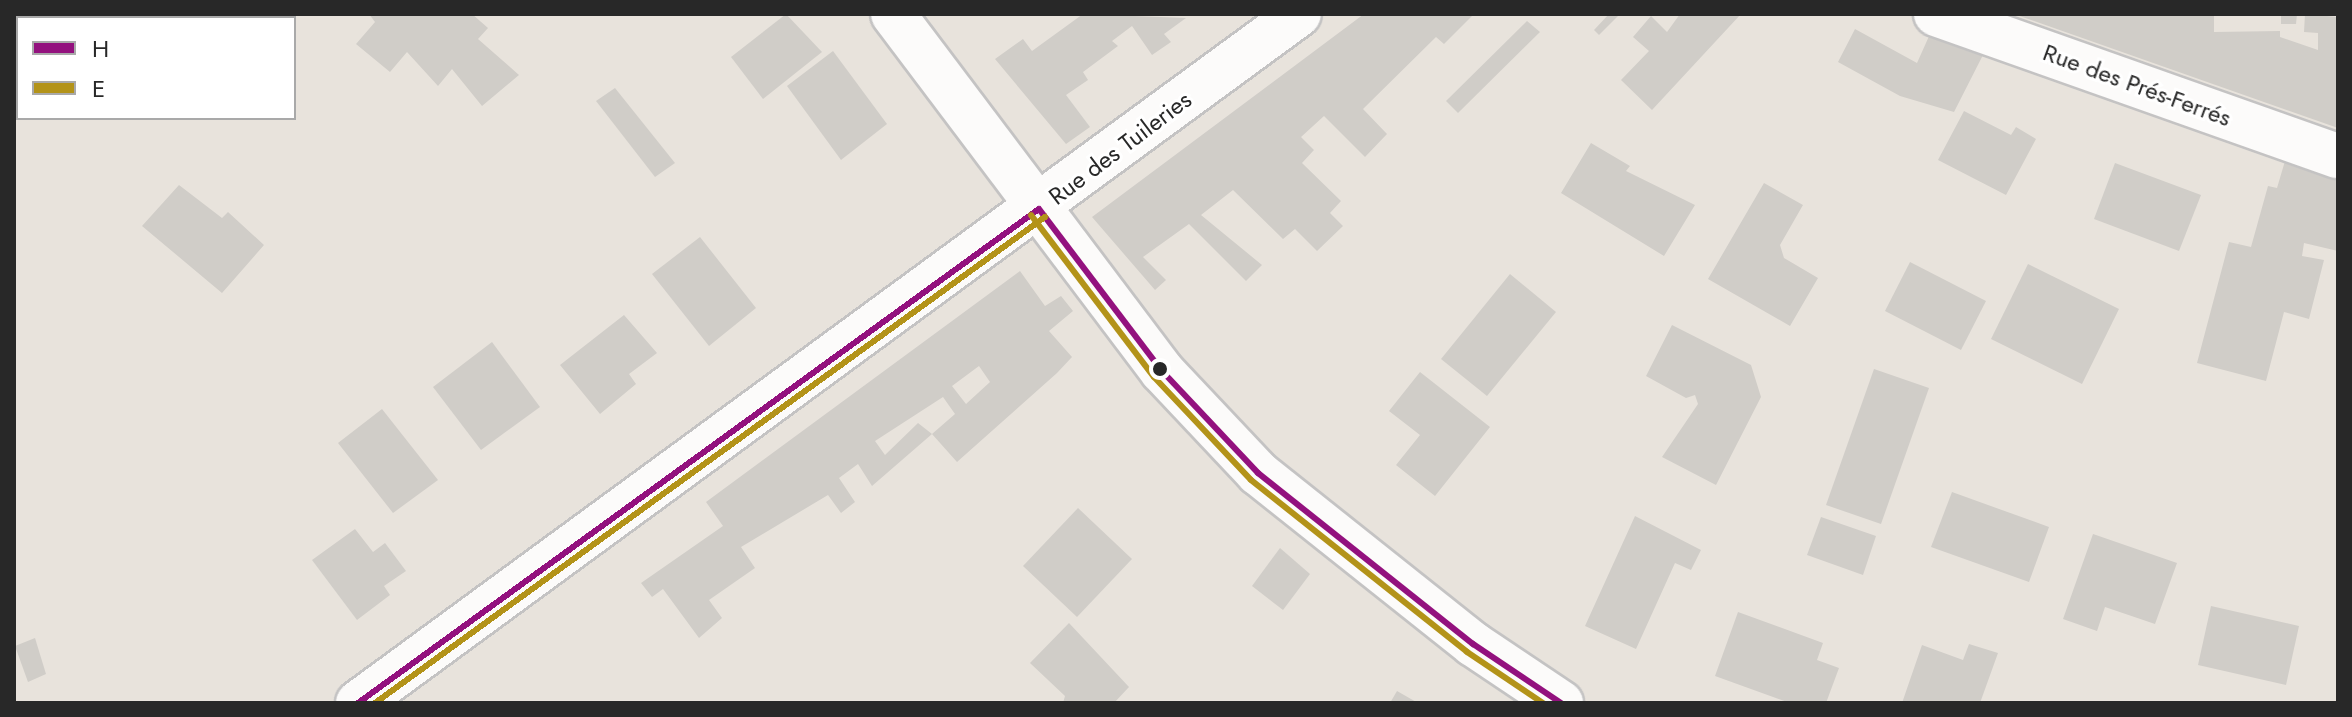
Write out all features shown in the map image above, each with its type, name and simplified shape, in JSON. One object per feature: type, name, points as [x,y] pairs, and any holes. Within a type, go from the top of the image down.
[{"type":"street","points":[[893,14],[1162,371],[1258,473],[1473,644],[1561,703]]},
{"type":"street","name":"Rue des Tuileries","points":[[358,703],[1039,209],[1299,14]]},
{"type":"street","name":"Rue des Prés-Ferrés","points":[[1953,17],[2338,156]]},
{"type":"building","points":[[369,14],[472,14],[488,28],[478,39],[519,75],[482,106],[452,69],[438,86],[407,52],[390,72],[356,44],[375,22]]},
{"type":"building","points":[[786,14],[822,52],[763,99],[731,57]]},
{"type":"building","points":[[1083,14],[1186,18],[1164,34],[1171,42],[1152,55],[1132,26],[1112,41],[1118,46],[1083,72],[1088,80],[1066,95],[1090,127],[1066,144],[995,59],[1023,39],[1032,51]]},
{"type":"building","points":[[1364,14],[1474,14],[1444,44],[1436,37],[1363,109],[1387,134],[1365,157],[1324,116],[1301,137],[1314,150],[1302,163],[1341,201],[1330,213],[1343,226],[1317,251],[1295,229],[1283,239],[1233,190],[1201,215],[1262,265],[1246,281],[1189,224],[1143,257],[1166,280],[1155,290],[1092,217]]},
{"type":"building","points":[[1609,14],[1620,14],[1599,35],[1594,30]]},
{"type":"building","points":[[1680,14],[1741,14],[1652,110],[1621,80],[1649,51],[1633,37],[1651,16],[1667,32]]},
{"type":"building","points":[[2014,14],[2214,14],[2214,32],[2280,31],[2280,37],[2318,50],[2318,33],[2304,32],[2305,14],[2338,17],[2338,128]]},
{"type":"building","points":[[2281,14],[2297,14],[2296,24],[2281,24]]},
{"type":"building","points":[[1527,21],[1540,32],[1458,113],[1446,101]]},
{"type":"building","points":[[1855,29],[1917,63],[1930,34],[1984,53],[1954,112],[1900,96],[1838,62]]},
{"type":"building","points":[[833,51],[887,124],[841,160],[787,86]]},
{"type":"building","points":[[615,88],[675,163],[655,177],[596,101]]},
{"type":"building","points":[[1964,111],[2011,135],[2016,127],[2036,139],[2006,195],[1938,160]]},
{"type":"building","points":[[1591,143],[1630,166],[1626,171],[1695,205],[1664,256],[1561,193]]},
{"type":"building","points":[[2285,161],[2338,179],[2338,251],[2304,243],[2302,256],[2324,260],[2309,319],[2284,312],[2266,381],[2197,363],[2229,242],[2251,247],[2268,186],[2277,188]]},
{"type":"building","points":[[2115,163],[2201,195],[2179,251],[2094,219]]},
{"type":"building","points":[[1764,183],[1803,205],[1780,245],[1784,258],[1818,278],[1790,326],[1708,279]]},
{"type":"building","points":[[179,185],[222,218],[228,212],[264,245],[222,293],[142,226]]},
{"type":"building","points":[[700,237],[756,308],[709,346],[652,274]]},
{"type":"building","points":[[1910,262],[1986,301],[1961,350],[1885,311]]},
{"type":"building","points":[[2028,264],[2119,309],[2082,384],[1991,339]]},
{"type":"building","points":[[1020,271],[1045,306],[1061,296],[1073,311],[1049,331],[1072,357],[957,462],[932,434],[872,486],[858,464],[839,478],[855,502],[841,513],[828,495],[741,547],[755,568],[709,600],[722,618],[699,638],[663,589],[652,597],[641,583],[723,526],[706,502]],"holes":[[[979,366],[990,382],[966,404],[952,386]],[[943,397],[955,414],[932,434],[918,423],[885,455],[875,441]]]},
{"type":"building","points":[[1510,274],[1556,312],[1487,396],[1441,359]]},
{"type":"building","points":[[624,315],[657,353],[629,374],[636,384],[600,414],[560,365]]},
{"type":"building","points":[[1672,325],[1751,365],[1761,397],[1716,485],[1662,457],[1698,404],[1695,395],[1686,398],[1646,376]]},
{"type":"building","points":[[492,342],[540,407],[481,450],[433,387]]},
{"type":"building","points":[[1874,369],[1929,388],[1881,524],[1826,505]]},
{"type":"building","points":[[1420,372],[1490,427],[1435,496],[1396,465],[1420,435],[1389,411]]},
{"type":"building","points":[[382,409],[438,480],[393,513],[338,443]]},
{"type":"building","points":[[1952,492],[2049,527],[2029,582],[1931,547]]},
{"type":"building","points":[[1078,508],[1132,559],[1077,617],[1023,566]]},
{"type":"building","points":[[1635,516],[1701,550],[1691,570],[1675,563],[1636,649],[1585,626]]},
{"type":"building","points":[[1821,517],[1876,536],[1863,575],[1807,555]]},
{"type":"building","points":[[355,529],[373,552],[385,543],[406,571],[384,586],[390,595],[357,620],[312,560]]},
{"type":"building","points":[[2093,534],[2177,563],[2155,624],[2105,607],[2097,631],[2063,619]]},
{"type":"building","points":[[1280,548],[1310,574],[1283,610],[1252,586]]},
{"type":"building","points":[[2211,606],[2299,626],[2286,685],[2198,665]]},
{"type":"building","points":[[1738,612],[1823,643],[1817,660],[1839,668],[1826,703],[1790,703],[1715,676]]},
{"type":"building","points":[[1069,623],[1129,687],[1114,703],[1063,703],[1065,696],[1030,663]]},
{"type":"building","points":[[35,638],[46,674],[28,682],[15,646]]},
{"type":"building","points":[[1969,644],[1998,653],[1980,703],[1902,703],[1922,645],[1963,660]]},
{"type":"building","points":[[1397,691],[1418,703],[1390,703]]},
{"type":"transit line","name":"H","points":[[1039,209],[1162,371],[1258,473],[1473,644],[1561,703]]},
{"type":"transit line","name":"H","points":[[358,703],[1039,209]]},
{"type":"transit line","name":"E","points":[[1031,215],[1154,377],[1251,480],[1467,652],[1543,703]]},
{"type":"transit line","name":"E","points":[[375,703],[1045,217]]}]
